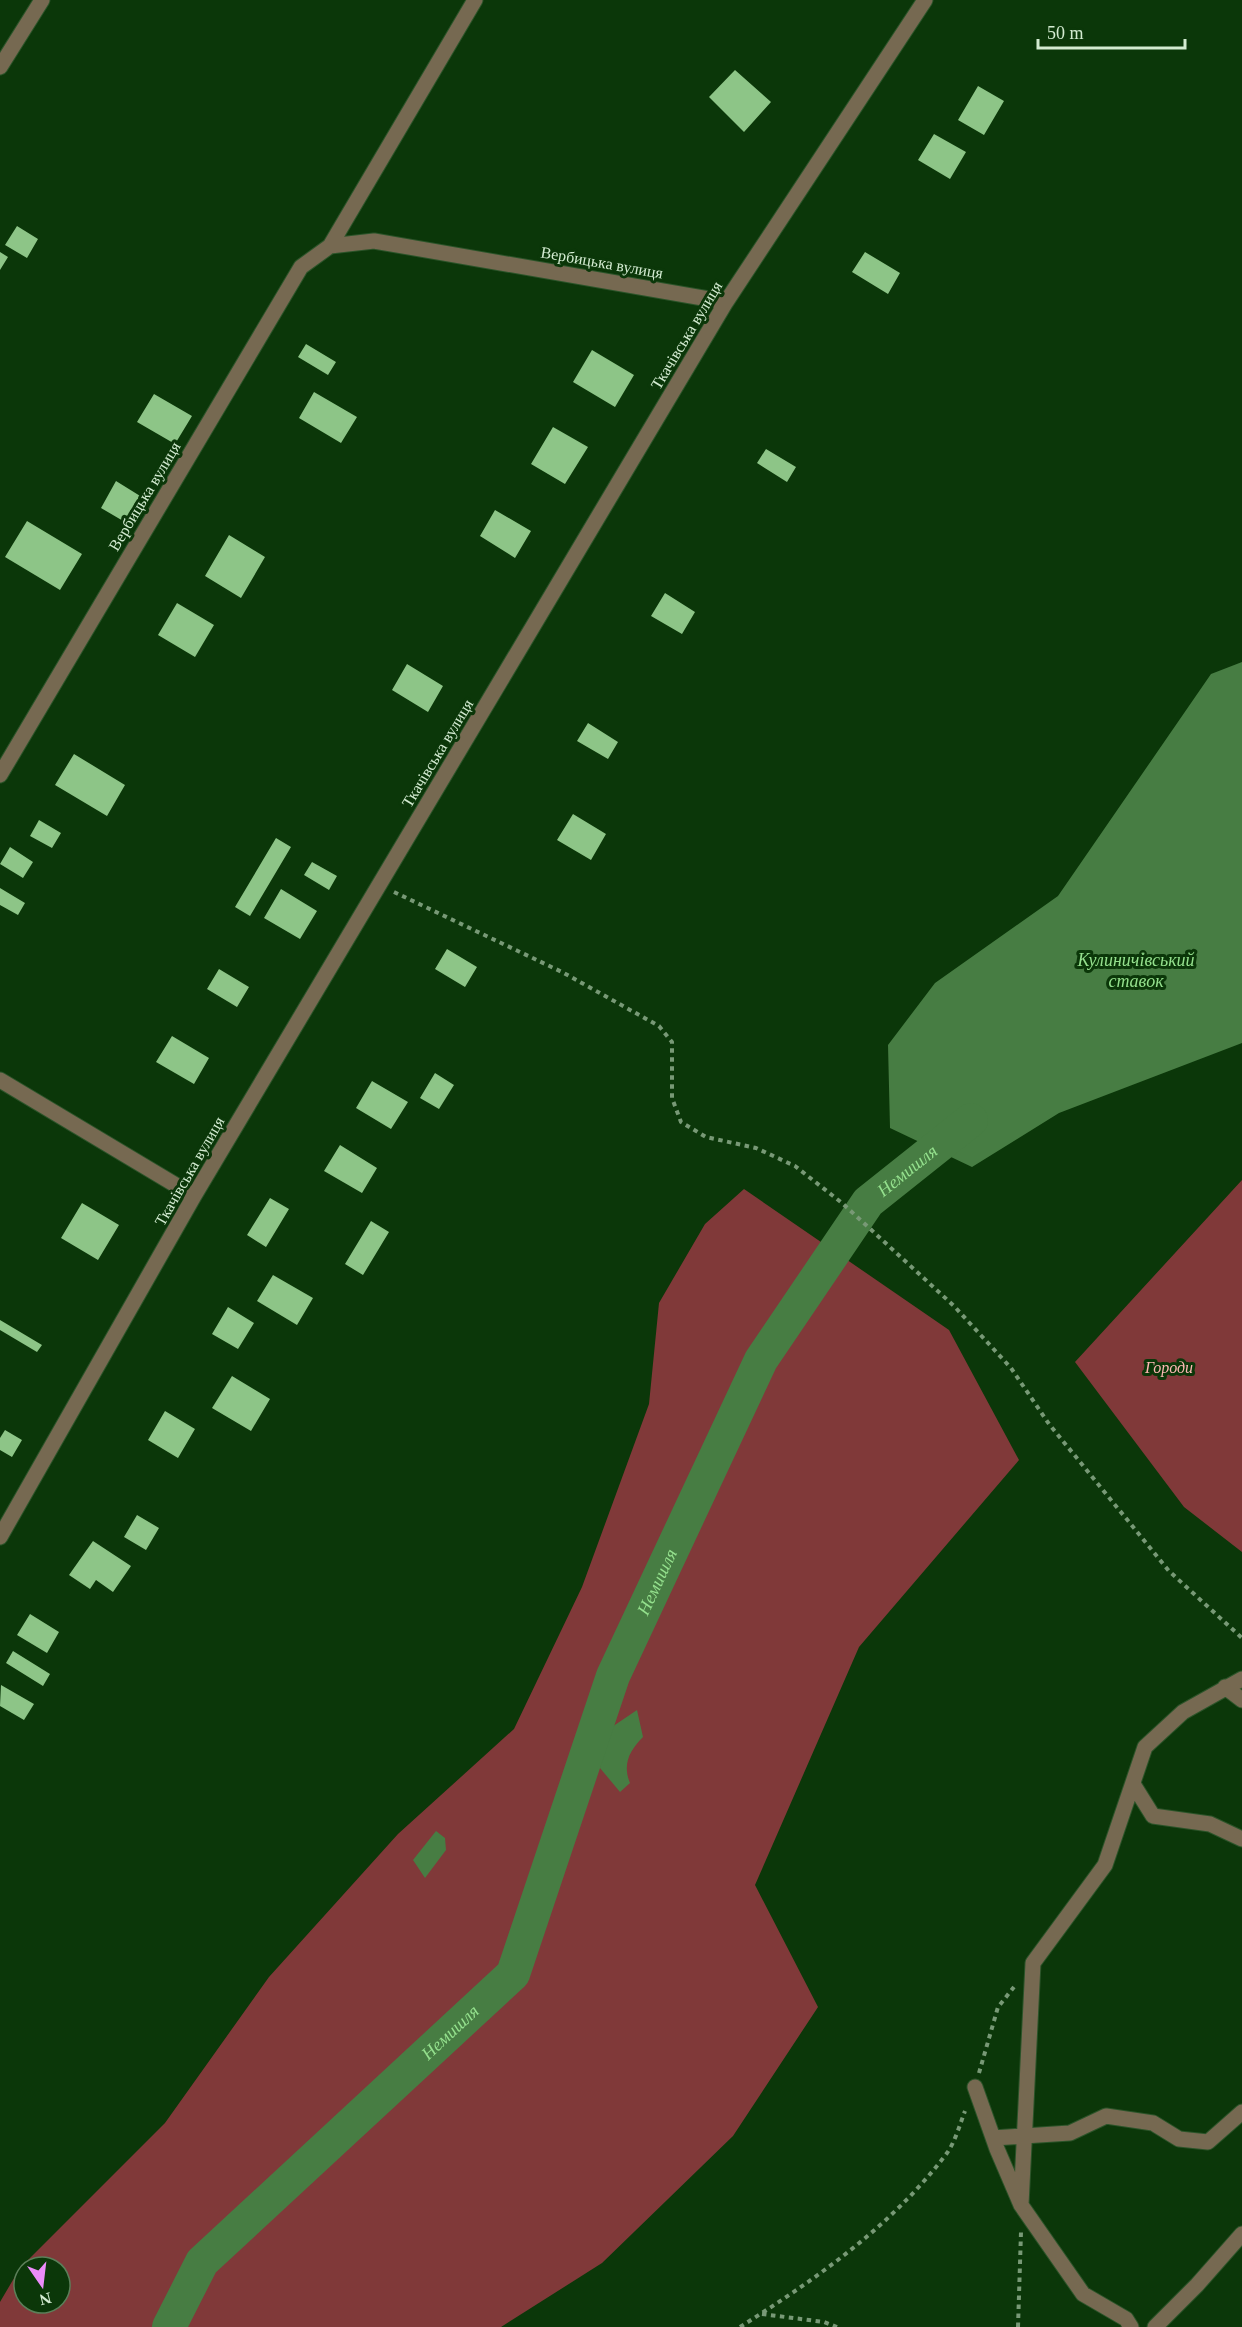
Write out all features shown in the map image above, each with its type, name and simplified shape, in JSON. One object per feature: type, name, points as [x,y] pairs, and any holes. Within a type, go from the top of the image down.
[{"type":"street","points":[[0,67],[42,0]]},
{"type":"street","name":"Вербицька вулиця","points":[[0,775],[301,267],[330,246],[475,0]]},
{"type":"street","name":"Ткачівська вулиця","points":[[0,1537],[194,1196],[726,302],[926,0]]},
{"type":"street","name":"Вербицька вулиця","points":[[330,246],[374,240],[726,302]]},
{"type":"street","points":[[0,1080],[194,1196]]},
{"type":"street","points":[[1021,2205],[1033,1963],[1105,1865],[1145,1747],[1183,1712],[1242,1679]]},
{"type":"street","points":[[1225,1687],[1242,1700]]},
{"type":"street","points":[[1133,1784],[1153,1816],[1210,1824],[1242,1839]]},
{"type":"street","points":[[975,2087],[1021,2205],[1083,2294],[1126,2319],[1131,2327]]},
{"type":"street","points":[[993,2138],[1024,2138],[1070,2133],[1107,2116],[1154,2123],[1179,2139],[1208,2142],[1242,2112]]},
{"type":"street","points":[[1155,2327],[1197,2285],[1242,2234]]},
{"type":"path","points":[[380,883],[398,895],[562,972],[659,1026],[672,1042],[672,1098],[681,1122],[706,1137],[756,1148],[795,1166],[842,1203],[954,1306],[1011,1368],[1049,1424],[1169,1571],[1242,1638]]},
{"type":"path","points":[[740,2327],[812,2281],[886,2221],[948,2152],[975,2087],[998,2007],[1033,1963]]},
{"type":"path","points":[[1018,2327],[1021,2205]]},
{"type":"path","points":[[761,2314],[824,2322],[837,2327]]},
{"type":"green space","name":"Городи","points":[[1242,1180],[1242,1552],[1184,1507],[1075,1362]]},
{"type":"green space","points":[[744,1189],[949,1330],[1019,1460],[859,1647],[755,1885],[818,2007],[733,2136],[602,2263],[501,2327],[0,2327],[0,2302],[12,2282],[12,2315],[72,2315],[72,2255],[33,2255],[165,2123],[269,1977],[398,1834],[514,1729],[582,1587],[649,1404],[659,1303],[705,1224]]},
{"type":"water","name":"Кулиничівський ставок","points":[[1242,662],[1242,1043],[1059,1113],[972,1167],[890,1128],[888,1045],[935,983],[1058,896],[1211,674]]},
{"type":"water","points":[[637,1710],[643,1737],[634,1747],[627,1764],[630,1783],[620,1792],[600,1768],[603,1733]]},
{"type":"water","points":[[436,1831],[445,1838],[446,1850],[425,1878],[413,1860]]},
{"type":"building","points":[[735,70],[771,102],[744,132],[709,97]]},
{"type":"building","points":[[978,86],[1004,101],[984,135],[958,120]]},
{"type":"building","points":[[934,134],[966,152],[950,179],[918,160]]},
{"type":"building","points":[[17,226],[38,239],[27,258],[5,245]]},
{"type":"building","points":[[0,252],[8,257],[0,270]]},
{"type":"building","points":[[865,252],[900,273],[888,294],[852,272]]},
{"type":"building","points":[[306,344],[336,362],[328,375],[298,357]]},
{"type":"building","points":[[592,350],[634,375],[615,407],[573,382]]},
{"type":"building","points":[[314,392],[357,417],[341,443],[299,418]]},
{"type":"building","points":[[154,394],[192,416],[175,444],[137,422]]},
{"type":"building","points":[[553,427],[588,447],[565,484],[531,464]]},
{"type":"building","points":[[766,449],[796,467],[787,482],[757,463]]},
{"type":"building","points":[[116,481],[145,499],[130,525],[101,508]]},
{"type":"building","points":[[495,510],[531,531],[515,558],[480,536]]},
{"type":"building","points":[[27,521],[82,554],[60,590],[5,557]]},
{"type":"building","points":[[229,535],[265,557],[241,598],[205,576]]},
{"type":"building","points":[[665,593],[695,612],[682,634],[651,616]]},
{"type":"building","points":[[177,603],[214,625],[195,657],[158,635]]},
{"type":"building","points":[[407,664],[443,686],[428,712],[392,690]]},
{"type":"building","points":[[588,723],[618,742],[608,759],[577,741]]},
{"type":"building","points":[[74,754],[125,785],[107,816],[55,785]]},
{"type":"building","points":[[573,814],[606,834],[591,860],[557,840]]},
{"type":"building","points":[[39,820],[61,833],[52,848],[30,836]]},
{"type":"building","points":[[276,838],[291,847],[250,916],[235,907]]},
{"type":"building","points":[[10,847],[33,862],[23,878],[0,864]]},
{"type":"building","points":[[312,862],[337,876],[329,890],[304,875]]},
{"type":"building","points":[[0,888],[25,903],[18,915],[0,905]]},
{"type":"building","points":[[281,889],[317,911],[300,939],[264,918]]},
{"type":"building","points":[[447,949],[477,967],[465,987],[435,969]]},
{"type":"building","points":[[219,969],[249,987],[237,1007],[207,989]]},
{"type":"building","points":[[172,1036],[209,1058],[194,1084],[156,1062]]},
{"type":"building","points":[[435,1073],[454,1085],[439,1109],[420,1098]]},
{"type":"building","points":[[372,1081],[408,1102],[391,1129],[356,1108]]},
{"type":"building","points":[[340,1145],[377,1168],[362,1193],[324,1171]]},
{"type":"building","points":[[270,1198],[289,1209],[266,1247],[247,1235]]},
{"type":"building","points":[[82,1203],[119,1225],[98,1260],[61,1238]]},
{"type":"building","points":[[371,1221],[389,1232],[363,1275],[345,1264]]},
{"type":"building","points":[[273,1275],[313,1298],[297,1325],[257,1301]]},
{"type":"building","points":[[228,1307],[254,1323],[238,1349],[212,1334]]},
{"type":"building","points":[[0,1320],[42,1345],[37,1352],[0,1330]]},
{"type":"building","points":[[232,1376],[270,1399],[251,1431],[212,1408]]},
{"type":"building","points":[[165,1411],[195,1429],[178,1458],[148,1440]]},
{"type":"building","points":[[5,1430],[22,1440],[12,1457],[0,1450],[0,1438]]},
{"type":"building","points":[[137,1515],[159,1528],[146,1550],[124,1537]]},
{"type":"building","points":[[93,1541],[131,1566],[113,1592],[96,1580],[90,1589],[69,1575]]},
{"type":"building","points":[[30,1614],[59,1632],[47,1653],[17,1635]]},
{"type":"building","points":[[13,1651],[50,1674],[43,1686],[6,1663]]},
{"type":"building","points":[[1,1685],[34,1704],[24,1720],[0,1706]]},
{"type":"waterway","name":"Немишля","points":[[169,2327],[202,2262],[513,1974],[613,1676],[761,1360],[868,1202],[971,1120]]}]
